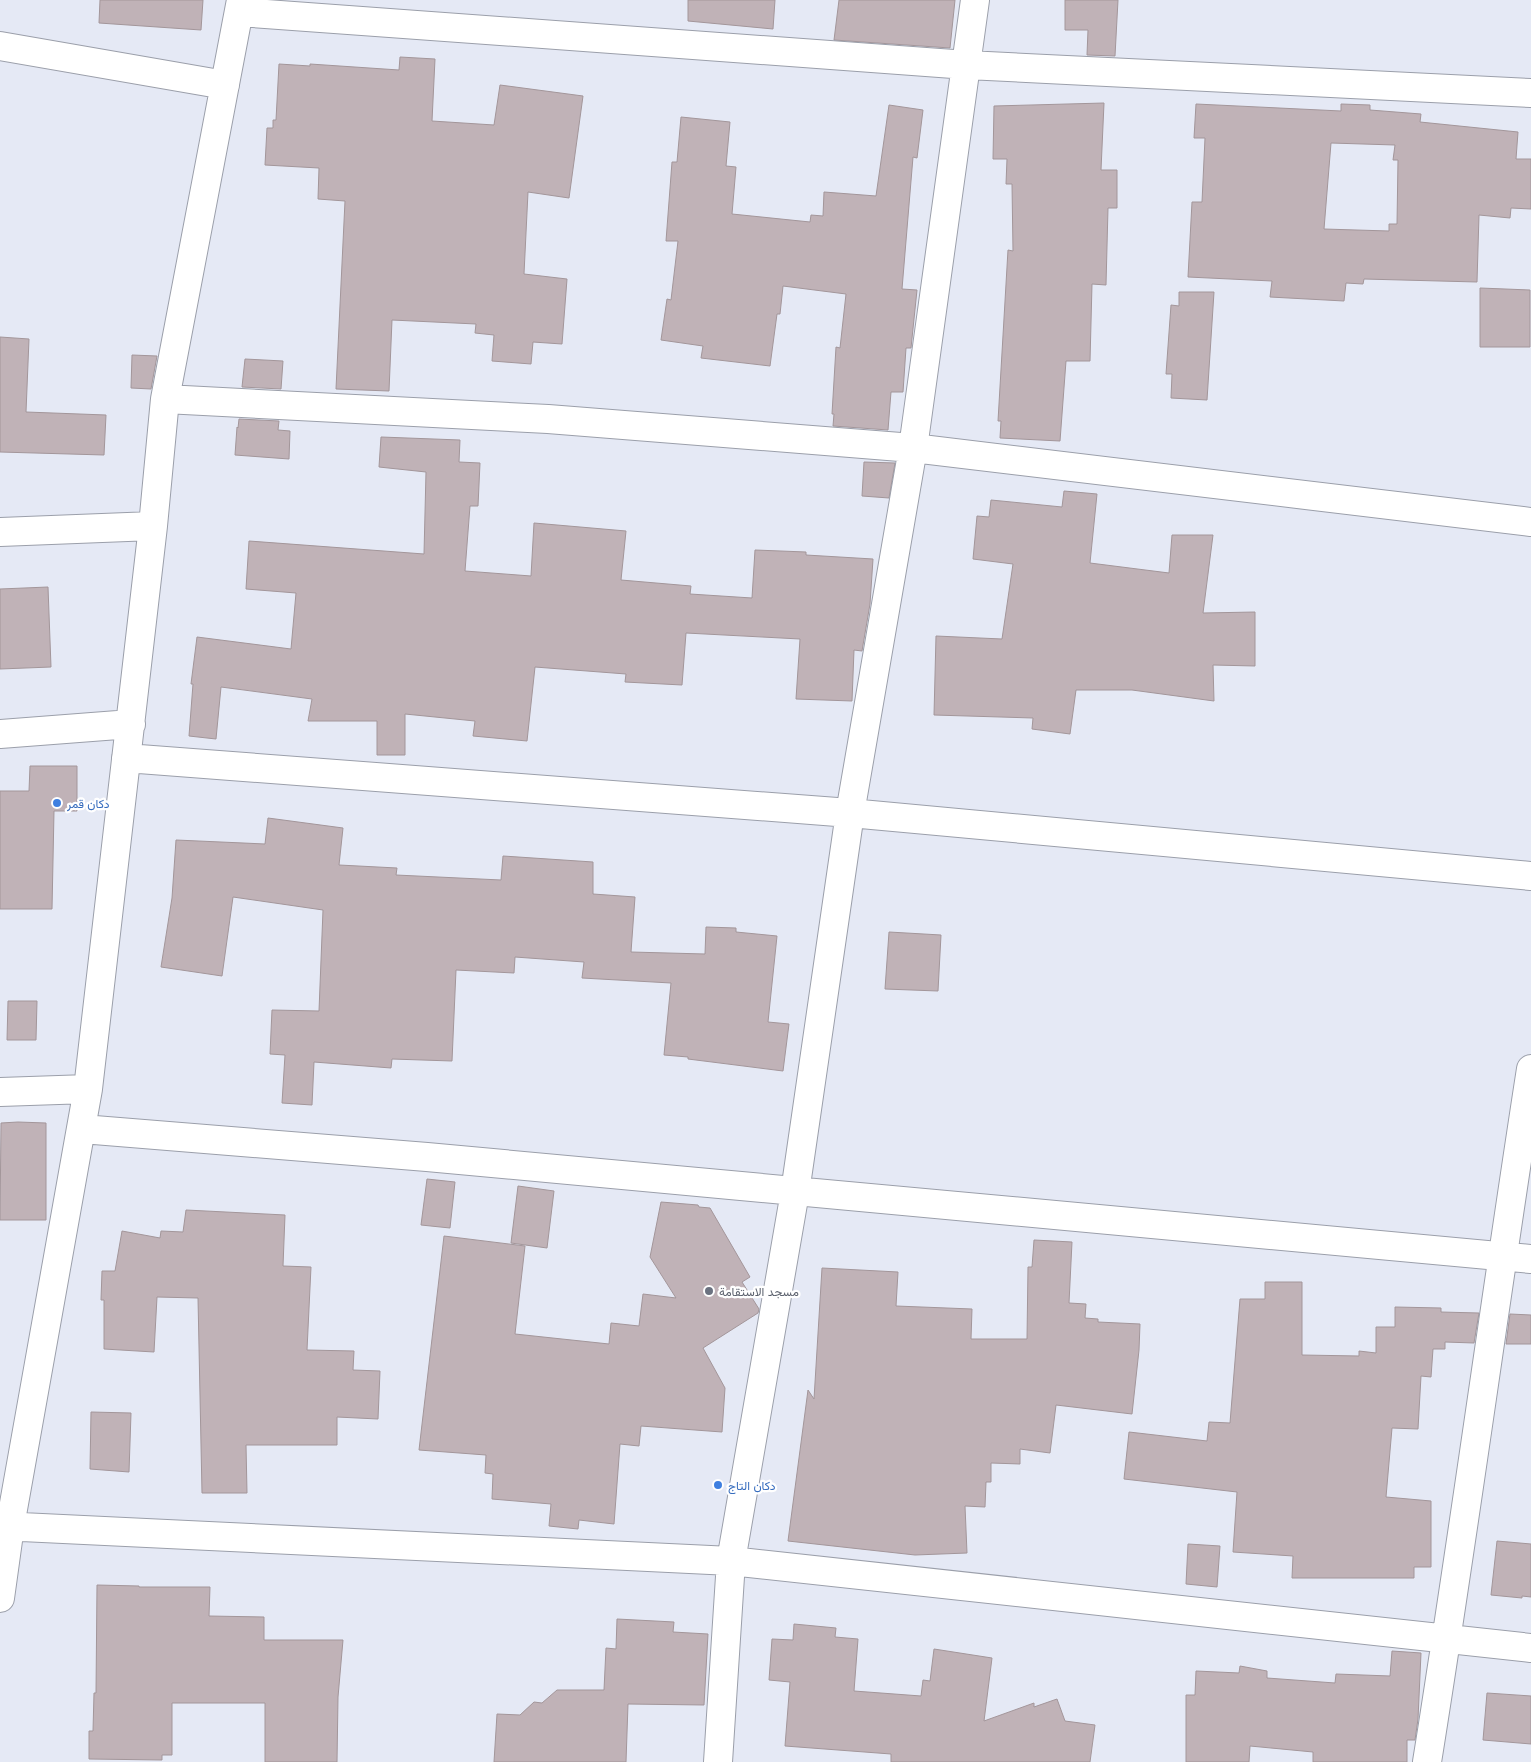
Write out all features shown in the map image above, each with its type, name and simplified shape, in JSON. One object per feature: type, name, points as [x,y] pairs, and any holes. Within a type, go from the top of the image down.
[{"type":"street","points":[[718,1762],[731,1561],[794,1192],[850,813],[913,448],[975,0]]},
{"type":"street","points":[[0,1598],[5,1526],[82,1129],[88,1089],[131,724],[165,399],[240,6],[967,65],[1531,93]]},
{"type":"street","points":[[0,46],[225,85]]},
{"type":"street","points":[[165,399],[548,419],[913,448],[1531,522]]},
{"type":"street","points":[[0,532],[153,526]]},
{"type":"street","points":[[0,734],[131,724]]},
{"type":"street","points":[[126,758],[850,813],[1531,876]]},
{"type":"street","points":[[1427,1762],[1447,1640],[1502,1256],[1531,1070]]},
{"type":"street","points":[[0,1092],[88,1089]]},
{"type":"street","points":[[82,1129],[417,1156],[1531,1259]]},
{"type":"street","points":[[5,1526],[731,1561],[1531,1648]]},
{"type":"building","points":[[100,0],[203,0],[201,30],[99,23]]},
{"type":"building","points":[[688,0],[775,0],[773,29],[688,21]]},
{"type":"building","points":[[839,0],[955,0],[950,48],[834,40]]},
{"type":"building","points":[[1065,0],[1118,0],[1115,56],[1087,55],[1088,30],[1065,30]]},
{"type":"building","points":[[400,57],[435,59],[432,121],[494,125],[500,85],[583,96],[569,198],[528,192],[524,274],[567,279],[562,344],[533,342],[531,364],[492,361],[494,335],[475,333],[476,324],[392,320],[389,391],[336,389],[345,201],[318,199],[319,168],[265,165],[267,128],[273,128],[273,120],[276,120],[279,64],[310,66],[310,64],[399,70]]},
{"type":"building","points":[[1104,103],[1101,170],[1117,170],[1117,208],[1108,208],[1106,285],[1092,284],[1090,361],[1066,361],[1060,441],[1000,438],[1001,421],[998,421],[1008,250],[1013,251],[1012,184],[1006,184],[1007,159],[993,159],[994,106]]},
{"type":"building","points":[[1196,104],[1341,111],[1341,104],[1370,105],[1370,110],[1421,114],[1420,122],[1518,132],[1516,159],[1531,159],[1531,209],[1511,208],[1510,218],[1479,215],[1477,282],[1364,279],[1363,284],[1346,283],[1344,301],[1270,297],[1272,281],[1188,277],[1192,202],[1202,202],[1205,138],[1194,138]],"holes":[[[1331,143],[1395,145],[1393,160],[1398,160],[1397,224],[1389,224],[1389,231],[1324,229]]]},
{"type":"building","points":[[889,105],[923,110],[917,158],[913,157],[902,289],[917,290],[911,348],[906,348],[903,392],[891,392],[888,430],[833,426],[836,347],[840,348],[846,294],[783,286],[780,314],[777,314],[770,366],[701,358],[703,346],[661,340],[667,299],[671,300],[678,241],[666,241],[672,162],[677,162],[681,117],[730,122],[726,166],[736,167],[732,214],[810,222],[811,215],[823,216],[824,192],[876,196]]},
{"type":"building","points":[[1480,288],[1530,290],[1530,347],[1480,347]]},
{"type":"building","points":[[1179,292],[1214,292],[1207,400],[1171,398],[1172,374],[1166,374],[1171,305],[1179,306]]},
{"type":"building","points":[[0,337],[29,339],[26,412],[106,415],[104,455],[0,452]]},
{"type":"building","points":[[132,355],[157,356],[151,389],[131,388]]},
{"type":"building","points":[[245,359],[283,361],[281,389],[242,387]]},
{"type":"building","points":[[239,419],[279,421],[278,430],[290,431],[289,459],[235,455]]},
{"type":"building","points":[[381,437],[460,440],[459,462],[480,463],[478,506],[470,506],[465,571],[531,576],[534,523],[626,531],[621,580],[691,586],[690,594],[752,598],[755,550],[806,552],[806,555],[873,559],[870,604],[862,651],[854,650],[852,701],[796,699],[800,639],[686,633],[682,685],[625,682],[626,674],[535,667],[527,741],[473,736],[475,721],[405,714],[405,755],[377,755],[377,721],[308,721],[312,699],[221,687],[216,739],[189,736],[193,684],[191,684],[197,637],[291,649],[296,593],[246,589],[249,541],[424,554],[426,472],[379,467]]},
{"type":"building","points":[[864,462],[895,463],[889,498],[862,496]]},
{"type":"building","points":[[1064,491],[1097,494],[1090,563],[1169,573],[1172,535],[1213,535],[1203,613],[1255,612],[1255,666],[1213,665],[1214,701],[1132,690],[1076,690],[1070,734],[1032,729],[1033,718],[934,715],[936,636],[1002,639],[1013,564],[973,559],[977,516],[989,517],[991,500],[1062,507]]},
{"type":"building","points":[[48,587],[51,667],[0,669],[0,589]]},
{"type":"building","points":[[30,766],[77,766],[77,811],[54,811],[52,909],[0,909],[0,791],[29,791]]},
{"type":"building","points":[[268,818],[343,828],[339,865],[397,868],[396,875],[501,880],[503,856],[593,862],[593,894],[635,897],[631,952],[705,954],[706,927],[736,928],[736,932],[777,936],[768,1022],[789,1024],[783,1071],[664,1055],[671,983],[582,978],[584,962],[515,957],[514,973],[456,970],[452,1061],[392,1059],[391,1068],[314,1062],[312,1105],[282,1103],[285,1055],[270,1054],[272,1010],[319,1011],[323,910],[233,897],[222,976],[161,967],[172,898],[176,840],[265,844]]},
{"type":"building","points":[[889,932],[941,935],[938,991],[885,989]]},
{"type":"building","points":[[8,1001],[37,1001],[36,1040],[7,1040]]},
{"type":"building","points":[[1,1123],[46,1123],[46,1220],[0,1220]]},
{"type":"building","points":[[427,1179],[455,1182],[450,1228],[421,1225]]},
{"type":"building","points":[[518,1186],[554,1191],[547,1248],[511,1243]]},
{"type":"building","points":[[661,1202],[698,1205],[699,1207],[710,1208],[750,1277],[742,1282],[759,1309],[758,1313],[703,1348],[725,1388],[722,1432],[641,1426],[639,1446],[620,1444],[614,1524],[579,1520],[578,1529],[549,1526],[551,1504],[492,1499],[493,1474],[485,1473],[486,1455],[419,1450],[444,1236],[525,1246],[515,1334],[609,1344],[611,1323],[639,1326],[643,1294],[676,1298],[650,1257]]},
{"type":"building","points":[[186,1210],[285,1215],[283,1266],[311,1267],[307,1350],[354,1351],[353,1370],[380,1371],[378,1419],[337,1417],[337,1445],[246,1445],[247,1493],[202,1493],[198,1298],[157,1297],[154,1352],[104,1349],[104,1300],[101,1300],[102,1271],[115,1271],[122,1231],[160,1238],[161,1231],[183,1232]]},
{"type":"building","points":[[1034,1240],[1072,1242],[1069,1303],[1086,1304],[1085,1318],[1098,1319],[1098,1322],[1140,1324],[1132,1414],[1056,1405],[1050,1453],[1020,1449],[1020,1464],[991,1463],[991,1482],[986,1482],[985,1507],[965,1506],[967,1553],[915,1555],[788,1541],[808,1390],[814,1399],[822,1268],[898,1272],[896,1306],[972,1309],[971,1339],[1027,1339],[1028,1267],[1032,1267]]},
{"type":"building","points":[[1265,1282],[1302,1282],[1302,1355],[1359,1356],[1359,1351],[1376,1353],[1376,1327],[1395,1327],[1395,1307],[1441,1308],[1441,1312],[1479,1313],[1474,1343],[1445,1342],[1445,1349],[1433,1349],[1431,1377],[1421,1376],[1418,1429],[1392,1428],[1386,1497],[1431,1501],[1431,1567],[1414,1567],[1414,1578],[1292,1578],[1293,1556],[1233,1552],[1237,1492],[1124,1479],[1129,1432],[1207,1441],[1209,1422],[1230,1423],[1240,1299],[1265,1299]]},
{"type":"building","points":[[1510,1314],[1531,1315],[1531,1344],[1506,1344]]},
{"type":"building","points":[[91,1412],[131,1413],[129,1472],[90,1469]]},
{"type":"building","points":[[1497,1541],[1531,1544],[1531,1597],[1491,1595]]},
{"type":"building","points":[[1188,1544],[1220,1546],[1217,1587],[1186,1584]]},
{"type":"building","points":[[97,1585],[210,1587],[209,1616],[264,1617],[264,1640],[343,1640],[338,1697],[337,1762],[265,1762],[265,1703],[172,1703],[172,1755],[162,1755],[162,1760],[89,1759],[89,1731],[93,1731],[94,1693],[96,1693]]},
{"type":"building","points":[[617,1619],[674,1622],[673,1632],[708,1634],[704,1705],[628,1704],[626,1762],[494,1762],[497,1714],[520,1715],[534,1702],[542,1703],[557,1690],[604,1690],[606,1648],[616,1649]]},
{"type":"building","points":[[794,1624],[836,1628],[835,1637],[858,1639],[854,1691],[921,1696],[923,1680],[930,1681],[934,1649],[992,1658],[984,1721],[1034,1703],[1034,1707],[1057,1699],[1065,1721],[1095,1725],[1090,1762],[891,1762],[891,1754],[785,1746],[790,1682],[769,1680],[772,1639],[793,1640]]},
{"type":"building","points":[[1392,1651],[1421,1653],[1418,1719],[1415,1740],[1407,1740],[1407,1762],[1313,1762],[1313,1752],[1250,1746],[1249,1762],[1186,1762],[1186,1695],[1195,1695],[1196,1671],[1239,1673],[1240,1666],[1267,1671],[1267,1678],[1335,1683],[1336,1674],[1390,1676]]},
{"type":"building","points":[[1487,1693],[1531,1696],[1531,1744],[1483,1740]]},
{"type":"place","name":"دكان قمر","points":[[57,803]]},
{"type":"place","name":"مسجد الاستقامة","points":[[709,1291]]},
{"type":"place","name":"دكان التاج","points":[[718,1485]]}]
